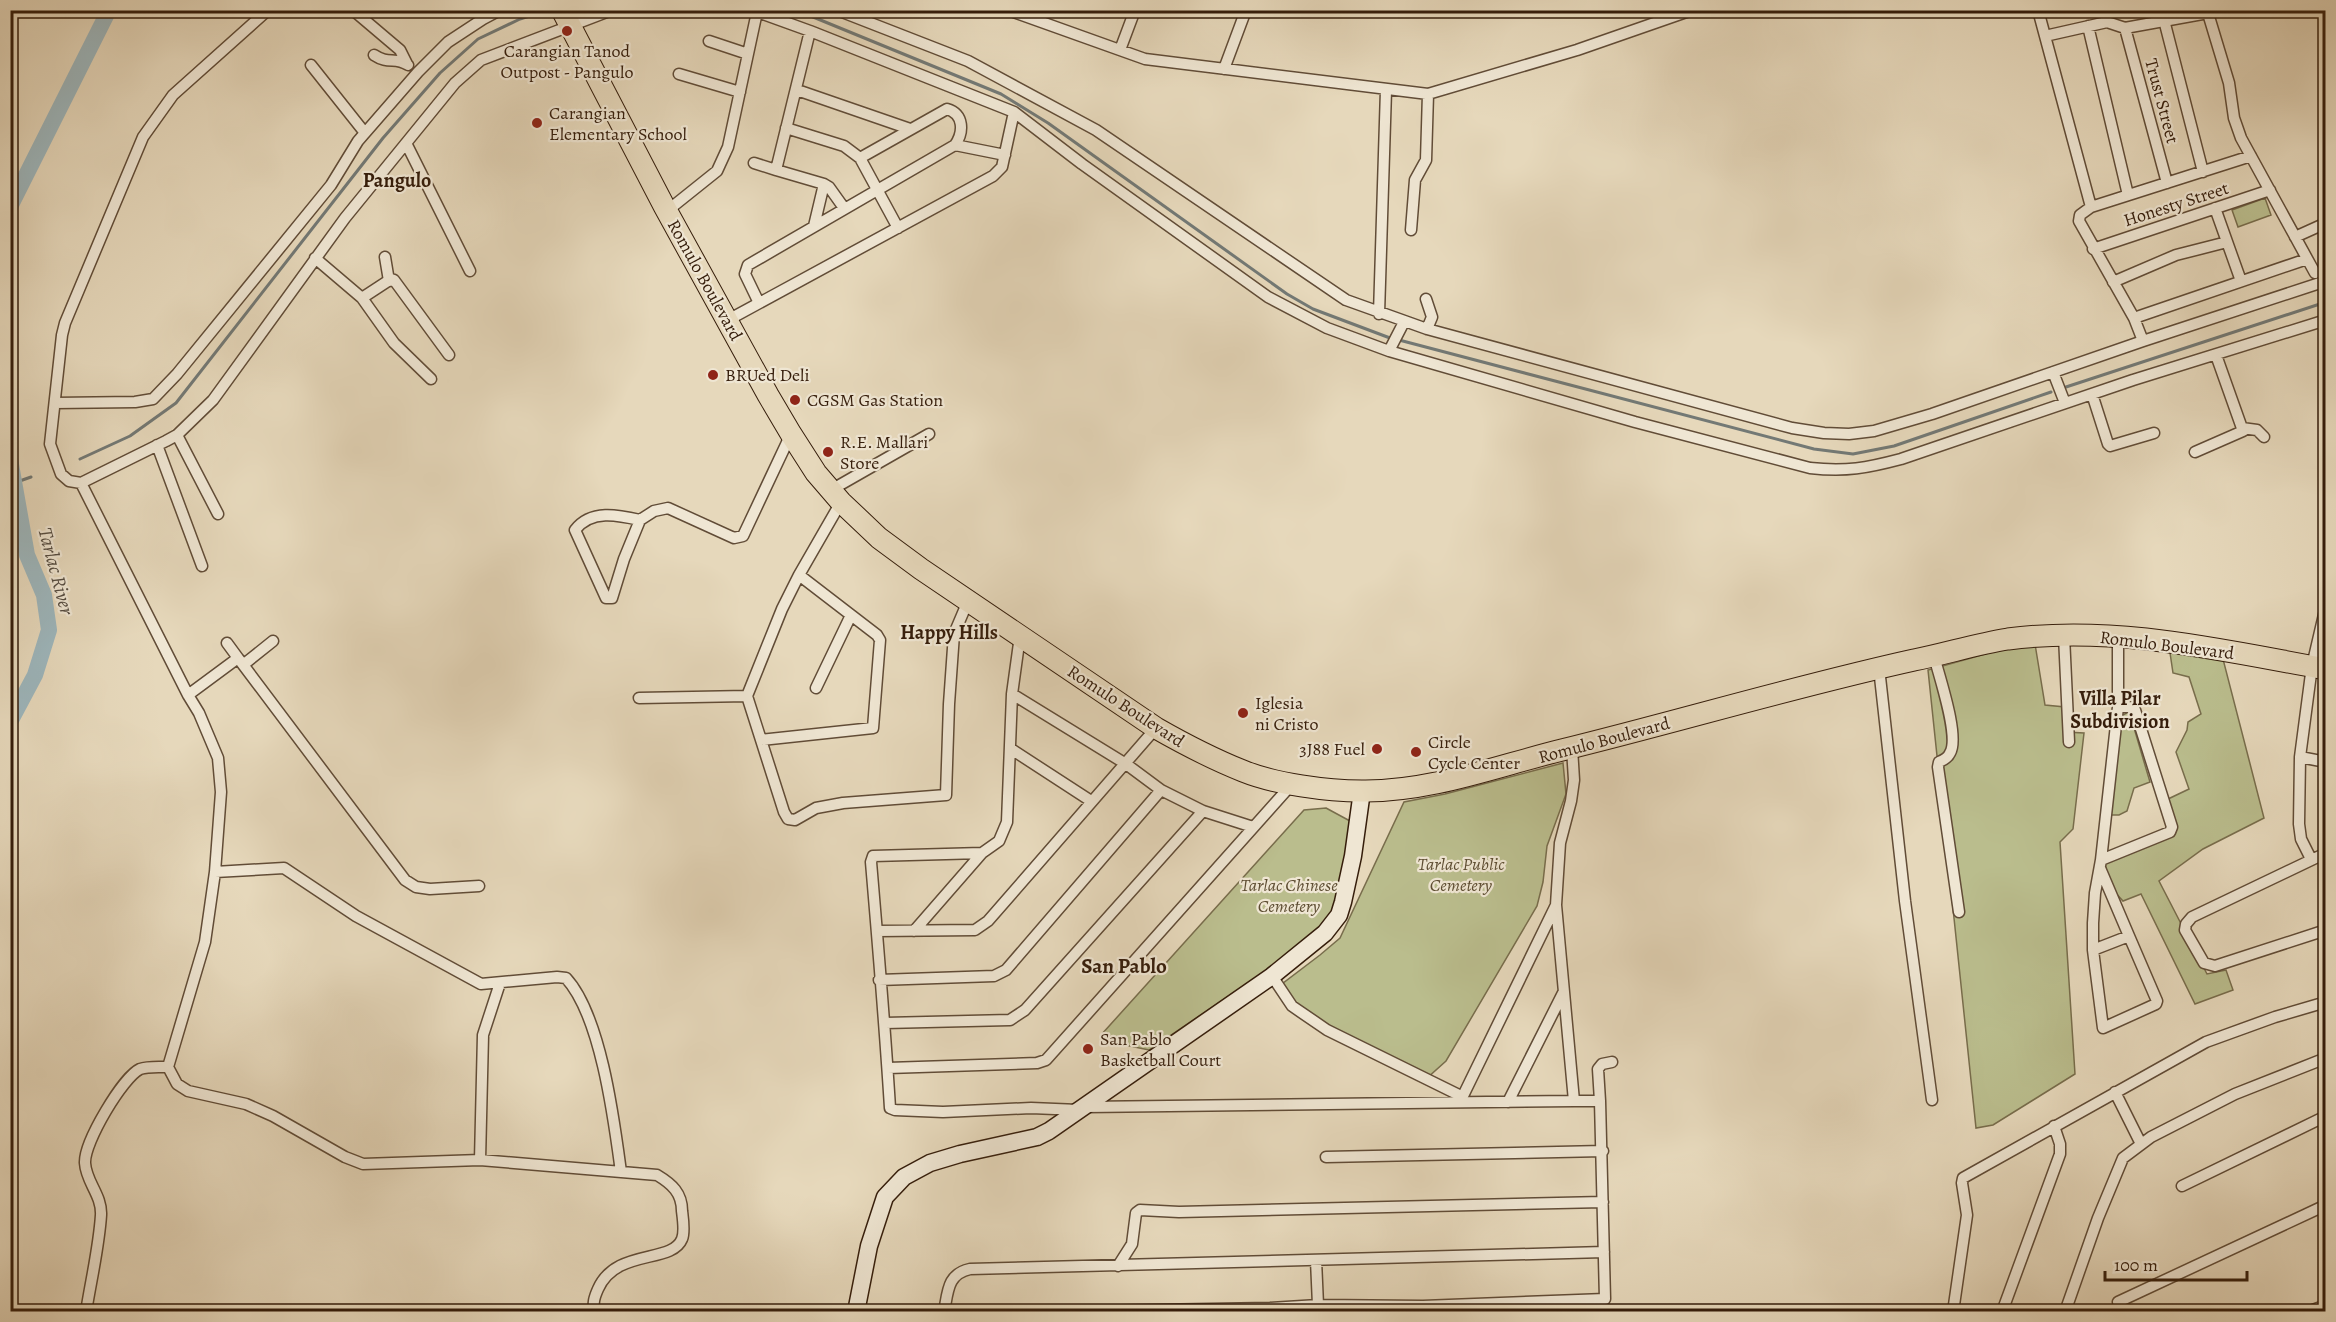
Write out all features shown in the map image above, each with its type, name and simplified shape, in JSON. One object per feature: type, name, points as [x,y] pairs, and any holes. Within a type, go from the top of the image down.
[{"type":"highway","name":"Romulo Boulevard","points":[[565,18],[667,212],[790,434],[836,496],[879,538],[968,601],[1156,728],[1244,772],[1333,789],[1362,791],[1424,785],[1518,764],[1879,668],[2008,639],[2118,635],[2185,643],[2318,668]]},
{"type":"street","points":[[268,10],[173,95],[143,137],[64,323],[50,444],[62,474],[69,481],[81,483],[177,435],[213,400],[315,258],[455,83],[482,60],[565,18],[612,10]]},
{"type":"street","points":[[55,403],[135,402],[153,399],[177,374],[331,184],[365,133],[418,72],[448,42],[500,10]]},
{"type":"street","points":[[837,10],[968,61],[1096,130],[1346,300],[1427,329],[1792,428],[1849,434],[1874,431],[1932,414],[2325,281]]},
{"type":"street","points":[[1008,10],[1145,58],[1428,94],[1587,46],[1692,10]]},
{"type":"street","points":[[1120,50],[1135,10]]},
{"type":"street","points":[[1224,69],[1246,10]]},
{"type":"street","points":[[2038,10],[2091,207]]},
{"type":"street","points":[[2104,10],[2107,22]]},
{"type":"street","points":[[354,11],[400,50],[406,64]]},
{"type":"street","points":[[667,212],[717,171],[728,147],[755,11],[1014,112],[1082,164],[1268,297],[1327,327],[1389,351],[1635,422],[1810,468],[1838,471],[1868,468],[1902,459],[2092,394],[2325,320]]},
{"type":"street","points":[[2045,36],[2107,22],[2125,28],[2207,12],[2229,83],[2234,118],[2251,156],[2315,273]]},
{"type":"street","points":[[2164,20],[2204,172]]},
{"type":"street","points":[[2088,26],[2128,195]]},
{"type":"street","name":"Trust Street","points":[[2125,28],[2167,183]]},
{"type":"street","points":[[776,170],[810,31]]},
{"type":"street","points":[[709,40],[748,54]]},
{"type":"street","points":[[374,55],[382,61],[398,60],[418,72]]},
{"type":"street","points":[[310,65],[365,133]]},
{"type":"street","points":[[679,74],[740,92]]},
{"type":"street","points":[[797,90],[910,129]]},
{"type":"street","points":[[1380,314],[1386,90]]},
{"type":"street","points":[[1410,230],[1415,180],[1426,160],[1428,94]]},
{"type":"street","points":[[759,303],[745,274],[748,265],[955,145],[962,129],[959,117],[954,111],[947,109],[860,159]]},
{"type":"street","points":[[728,320],[993,176],[1002,167],[1014,112]]},
{"type":"street","points":[[786,128],[844,146],[860,159],[898,228]]},
{"type":"street","points":[[406,142],[470,271]]},
{"type":"street","points":[[955,145],[1005,155]]},
{"type":"street","points":[[2143,341],[2134,318],[2093,249],[2078,218],[2091,207],[2251,156]]},
{"type":"street","points":[[753,163],[824,184],[829,187],[844,208]]},
{"type":"street","points":[[814,226],[824,184]]},
{"type":"street","name":"Honesty Street","points":[[2093,249],[2270,190]]},
{"type":"street","points":[[2215,208],[2241,281]]},
{"type":"street","points":[[2295,237],[2325,223]]},
{"type":"street","points":[[2113,282],[2176,255],[2227,242]]},
{"type":"street","points":[[385,257],[389,280]]},
{"type":"street","points":[[315,258],[362,298],[394,343],[431,379]]},
{"type":"street","points":[[2134,318],[2307,259]]},
{"type":"street","points":[[362,298],[389,280],[394,280],[449,355]]},
{"type":"street","points":[[1425,299],[1432,317],[1427,329]]},
{"type":"street","points":[[1389,351],[1404,322]]},
{"type":"street","points":[[2195,452],[2241,432],[2242,428],[2216,355]]},
{"type":"street","points":[[2053,372],[2065,403]]},
{"type":"street","points":[[2092,394],[2110,446],[2154,433]]},
{"type":"street","points":[[2242,428],[2256,429],[2264,437]]},
{"type":"street","points":[[640,520],[614,514],[600,515],[582,523],[575,530],[606,598],[612,598],[624,559],[640,520],[654,511],[669,508],[734,538],[743,536],[790,434]]},
{"type":"street","points":[[929,434],[836,496],[782,609],[747,696],[788,819],[795,820],[816,808],[843,803],[946,795],[954,634],[968,601]]},
{"type":"street","points":[[177,435],[218,514]]},
{"type":"street","points":[[157,446],[202,566]]},
{"type":"street","points":[[81,483],[199,713],[218,758],[221,792],[205,942],[168,1067],[177,1084],[188,1091],[246,1104],[273,1116],[345,1157],[363,1164],[480,1160],[657,1175],[671,1184],[682,1200],[683,1237],[678,1245],[670,1250],[619,1264],[603,1279],[592,1302],[594,1311]]},
{"type":"street","points":[[761,740],[873,728],[880,640],[877,635],[799,575]]},
{"type":"street","points":[[2311,860],[2301,839],[2299,824],[2300,757],[2318,668],[2325,606]]},
{"type":"street","points":[[816,688],[851,615]]},
{"type":"street","points":[[2101,864],[2157,1001],[2156,1004],[2106,1029],[2102,1027],[2093,950],[2095,893],[2101,864],[2118,706],[2118,635]]},
{"type":"street","points":[[914,931],[982,854],[999,841],[1007,822],[1012,694],[1020,636]]},
{"type":"street","points":[[2064,636],[2069,742]]},
{"type":"street","points":[[188,695],[273,641]]},
{"type":"street","points":[[227,643],[405,879],[416,887],[423,888],[479,886]]},
{"type":"street","points":[[1934,656],[1953,735],[1952,752],[1946,759],[1939,762],[1938,767],[1959,912]]},
{"type":"street","points":[[1879,668],[1898,844],[1932,1100]]},
{"type":"street","points":[[1012,694],[1126,764],[1161,790],[1203,811],[1253,827]]},
{"type":"street","points":[[639,698],[747,696]]},
{"type":"street","points":[[2101,864],[2170,832],[2172,827],[2135,711],[2129,707],[2118,706]]},
{"type":"street","points":[[877,931],[975,930],[988,921],[1156,728]]},
{"type":"street","points":[[1572,748],[1574,780],[1560,843],[1556,905],[1574,1101]]},
{"type":"street","points":[[1011,749],[1091,801]]},
{"type":"street","points":[[2300,757],[2325,762]]},
{"type":"street","points":[[888,1068],[1037,1063],[1046,1060],[1293,783]]},
{"type":"street","points":[[879,980],[994,976],[1006,970],[1161,790]]},
{"type":"street","points":[[856,1311],[869,1246],[885,1197],[904,1177],[930,1162],[1037,1137],[1082,1109],[1272,976],[1325,933],[1339,915],[1353,856],[1362,791]]},
{"type":"street","points":[[885,1023],[1010,1020],[1025,1010],[1203,811]]},
{"type":"street","points":[[2325,853],[2192,916],[2185,930],[2204,963],[2209,966],[2325,930]]},
{"type":"street","points":[[982,854],[873,856],[871,862],[890,1108],[895,1110],[943,1112],[1460,1099],[1508,1102],[1600,1101]]},
{"type":"street","points":[[214,872],[284,868],[356,916],[481,984],[566,978],[576,988],[591,1025],[613,1112],[621,1172]]},
{"type":"street","points":[[1460,1099],[1556,905]]},
{"type":"street","points":[[2093,950],[2129,936]]},
{"type":"street","points":[[1272,976],[1292,1006],[1327,1030],[1460,1099]]},
{"type":"street","points":[[480,1160],[483,1035],[500,983]]},
{"type":"street","points":[[1508,1102],[1563,993]]},
{"type":"street","points":[[1953,1311],[1967,1215],[1963,1178],[2206,1042],[2325,1002]]},
{"type":"street","points":[[2065,1311],[2098,1218],[2123,1158],[2151,1137],[2235,1094],[2325,1058]]},
{"type":"street","points":[[1605,1311],[1603,1152],[1598,1069],[1602,1064],[1612,1062]]},
{"type":"street","points":[[86,1311],[101,1216],[99,1197],[86,1170],[85,1161],[90,1138],[97,1124],[132,1075],[144,1068],[168,1067]]},
{"type":"street","points":[[2115,1092],[2141,1144]]},
{"type":"street","points":[[2182,1186],[2325,1116]]},
{"type":"street","points":[[2002,1311],[2060,1155],[2060,1144],[2054,1126]]},
{"type":"street","points":[[1326,1157],[1603,1152]]},
{"type":"street","points":[[1118,1266],[1132,1244],[1136,1213],[1140,1210],[1179,1212],[1604,1202]]},
{"type":"street","points":[[2118,1302],[2325,1205]]},
{"type":"street","points":[[944,1311],[950,1281],[960,1271],[1604,1252]]},
{"type":"street","points":[[1316,1260],[1318,1305]]},
{"type":"street","points":[[1032,1311],[1298,1309],[1318,1305],[1423,1306],[1605,1299]]},
{"type":"street","points":[[2307,1311],[2325,1305]]},
{"type":"green space","points":[[2265,198],[2271,215],[2238,227],[2232,210]]},
{"type":"green space","points":[[2035,644],[2045,705],[2065,707],[2065,732],[2084,733],[2073,829],[2060,842],[2075,1074],[1993,1125],[1976,1128],[1928,670],[1996,651]]},
{"type":"green space","points":[[2169,646],[2223,659],[2264,818],[2203,849],[2159,881],[2207,974],[2226,970],[2233,990],[2195,1004],[2141,894],[2123,901],[2112,889],[2105,865],[2109,860],[2177,828],[2166,800],[2189,789],[2176,752],[2187,730],[2188,722],[2201,714],[2189,677],[2173,673]]},
{"type":"green space","points":[[2129,711],[2150,782],[2134,788],[2127,811],[2119,815],[2110,815],[2121,717]]},
{"type":"green space","name":"Tarlac Public Cemetery","points":[[1563,763],[1566,794],[1547,846],[1543,882],[1537,906],[1446,1061],[1427,1078],[1290,1004],[1278,987],[1340,938],[1404,802],[1445,794]]},
{"type":"green space","name":"Tarlac Chinese Cemetery","points":[[1326,808],[1350,821],[1338,907],[1301,947],[1149,1050],[1120,1044],[1101,1035],[1304,810]]},
{"type":"waterway","name":"Tarlac River","points":[[10,207],[109,10]]},
{"type":"waterway","points":[[80,459],[130,436],[176,403],[383,138],[440,73],[478,39],[520,19],[548,10]]},
{"type":"waterway","points":[[796,10],[1001,94],[1048,123],[1287,294],[1313,309],[1390,338]]},
{"type":"waterway","points":[[2066,387],[2326,302]]},
{"type":"waterway","points":[[1399,340],[1814,449],[1853,454],[1894,446],[2051,392]]},
{"type":"waterway","name":"Tarlac River","points":[[10,459],[27,555],[44,595],[49,630],[35,675],[10,722]]},
{"type":"waterway","points":[[14,483],[31,477]]},
{"type":"place","name":"Carangian Tanod Outpost - Pangulo","points":[[567,31]]},
{"type":"place","name":"Carangian Elementary School","points":[[537,123]]},
{"type":"place","name":"BRUed Deli","points":[[713,375]]},
{"type":"place","name":"CGSM Gas Station","points":[[795,400]]},
{"type":"place","name":"R.E. Mallari Store","points":[[828,452]]},
{"type":"place","name":"Iglesia ni Cristo","points":[[1243,713]]},
{"type":"place","name":"3J88 Fuel","points":[[1377,749]]},
{"type":"place","name":"Circle Cycle Center","points":[[1416,752]]},
{"type":"place","name":"San Pablo Basketball Court","points":[[1088,1049]]},
{"type":"district","name":"Pangulo","points":[[397,180]]},
{"type":"district","name":"Happy Hills","points":[[949,632]]},
{"type":"district","name":"Villa Pilar Subdivision","points":[[2120,710]]},
{"type":"district","name":"San Pablo","points":[[1124,966]]}]
